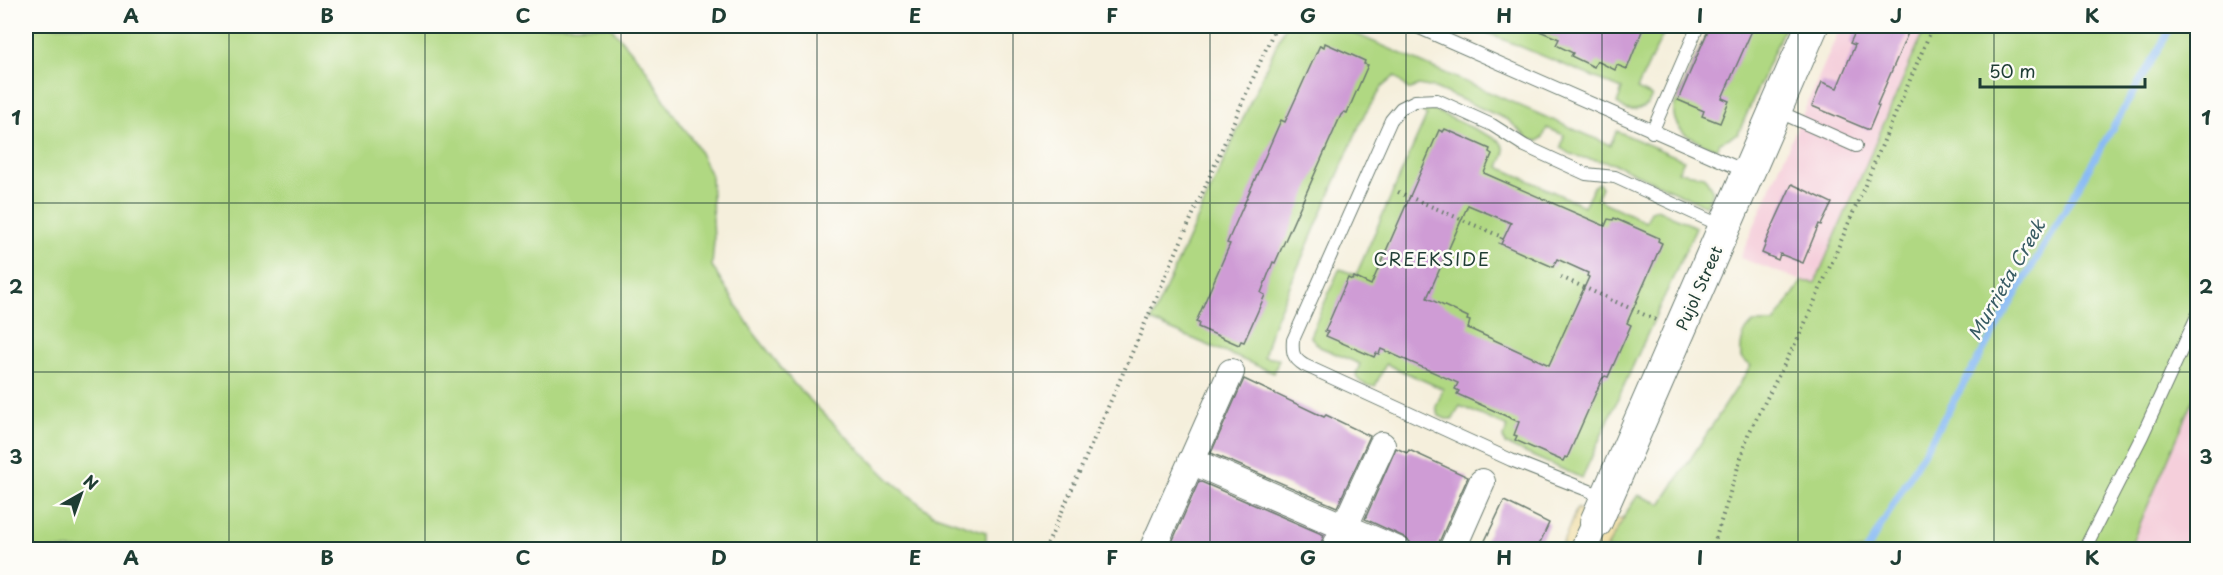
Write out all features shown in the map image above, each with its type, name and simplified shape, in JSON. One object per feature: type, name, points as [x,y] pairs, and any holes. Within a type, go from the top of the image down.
[{"type":"street","name":"Pujol Street","points":[[1583,549],[1812,26]]},
{"type":"street","points":[[1152,549],[1231,372]]},
{"type":"street","points":[[1340,538],[1382,445]]},
{"type":"street","points":[[1191,461],[1340,538],[1398,549]]},
{"type":"street","points":[[1452,549],[1482,482]]},
{"type":"lane","points":[[1415,26],[1747,172]]},
{"type":"lane","points":[[1652,132],[1698,26]]},
{"type":"lane","points":[[1601,509],[1520,464],[1304,365],[1296,359],[1292,352],[1297,330],[1391,120],[1401,108],[1415,101],[1437,100],[1492,125],[1517,141],[1586,174],[1615,177],[1725,228]]},
{"type":"lane","points":[[1775,110],[1856,146]]},
{"type":"lane","points":[[2084,549],[2142,436],[2198,314]]},
{"type":"path","points":[[1045,549],[1276,26]]},
{"type":"path","points":[[1712,549],[1748,435],[1819,292],[1933,26]]},
{"type":"path","points":[[1398,192],[1502,237],[1499,244]]},
{"type":"path","points":[[1561,277],[1658,321]]},
{"type":"shaded area","points":[[1841,26],[1926,26],[1815,283],[1802,281],[1740,258]]},
{"type":"shaded area","points":[[2197,392],[2197,549],[2127,550],[2134,535]]},
{"type":"green space","points":[[26,26],[610,26],[644,66],[672,112],[695,143],[711,175],[714,241],[712,266],[754,333],[794,384],[888,478],[932,514],[986,532],[986,549],[26,549]]},
{"type":"green space","points":[[1285,26],[1342,26],[1342,28],[1610,145],[1617,131],[1684,160],[1678,172],[1704,176],[1713,191],[1706,206],[1617,165],[1567,152],[1561,148],[1564,135],[1547,128],[1543,137],[1538,141],[1529,139],[1508,120],[1435,88],[1418,85],[1409,90],[1395,76],[1382,87],[1363,117],[1273,325],[1264,357],[1279,359],[1274,373],[1151,321]]},
{"type":"green space","points":[[1471,26],[1667,26],[1637,89],[1652,96],[1650,101],[1642,108],[1632,110],[1621,107],[1617,103],[1622,89]]},
{"type":"green space","points":[[1710,26],[1785,26],[1738,134],[1720,142],[1716,149],[1686,135],[1676,123],[1674,116],[1674,107]]},
{"type":"green space","points":[[1926,26],[2197,26],[2197,392],[2129,549],[1606,550],[1614,531],[1638,495],[1661,504],[1751,366],[1741,358],[1742,339],[1749,327],[1753,323],[1774,323],[1802,281],[1815,283]]},
{"type":"green space","points":[[1423,105],[1498,140],[1505,150],[1499,167],[1584,206],[1594,186],[1598,183],[1602,187],[1597,199],[1646,222],[1651,211],[1657,209],[1696,227],[1582,478],[1505,444],[1503,437],[1508,427],[1460,406],[1453,419],[1439,416],[1436,407],[1443,389],[1386,364],[1375,386],[1363,383],[1356,374],[1360,364],[1320,347],[1310,336],[1340,269],[1356,275],[1427,115],[1417,108]]},
{"type":"sand","points":[[1577,508],[1597,520],[1624,518],[1606,549],[1560,550]]},
{"type":"building","points":[[1527,26],[1644,26],[1627,69],[1617,65],[1615,70],[1597,61],[1594,67],[1571,56],[1573,53],[1556,45],[1559,39]]},
{"type":"building","points":[[1710,26],[1754,26],[1722,98],[1729,101],[1720,123],[1702,116],[1704,111],[1678,100]]},
{"type":"building","points":[[1858,26],[1911,26],[1877,105],[1879,106],[1869,130],[1812,106],[1822,82],[1837,88],[1855,45],[1850,43]]},
{"type":"building","points":[[1325,43],[1365,61],[1364,64],[1368,65],[1347,113],[1344,112],[1341,115],[1275,263],[1273,262],[1261,293],[1265,295],[1244,342],[1241,341],[1239,345],[1198,327],[1199,323],[1196,322],[1230,244],[1227,243],[1281,120],[1285,122],[1320,45],[1324,47]]},
{"type":"building","points":[[1445,129],[1490,149],[1489,152],[1492,154],[1484,173],[1605,226],[1608,219],[1613,220],[1614,218],[1659,238],[1658,241],[1662,243],[1627,323],[1631,325],[1608,377],[1605,376],[1602,379],[1567,458],[1565,457],[1563,461],[1515,440],[1517,436],[1514,435],[1519,422],[1457,394],[1459,391],[1455,389],[1458,383],[1381,349],[1374,357],[1326,336],[1328,332],[1325,331],[1348,278],[1352,280],[1354,277],[1371,285],[1439,130],[1443,132]],"holes":[[[1468,205],[1511,223],[1501,244],[1553,267],[1557,259],[1588,273],[1589,277],[1549,365],[1468,328],[1470,321],[1467,320],[1468,317],[1427,298]]]},
{"type":"building","points":[[1792,184],[1832,203],[1821,225],[1819,224],[1803,263],[1780,254],[1778,260],[1762,253]]},
{"type":"building","points":[[1244,379],[1370,436],[1337,507],[1211,453]]},
{"type":"building","points":[[1396,448],[1407,453],[1409,450],[1468,477],[1436,549],[1413,549],[1404,537],[1365,519]]},
{"type":"building","points":[[1199,481],[1324,535],[1319,549],[1169,549]]},
{"type":"building","points":[[1504,501],[1549,523],[1537,549],[1481,549]]},
{"type":"waterway","name":"Murrieta Creek","points":[[1867,550],[2172,26]]},
{"type":"district","name":"CREEKSIDE","points":[[1432,260]]}]
